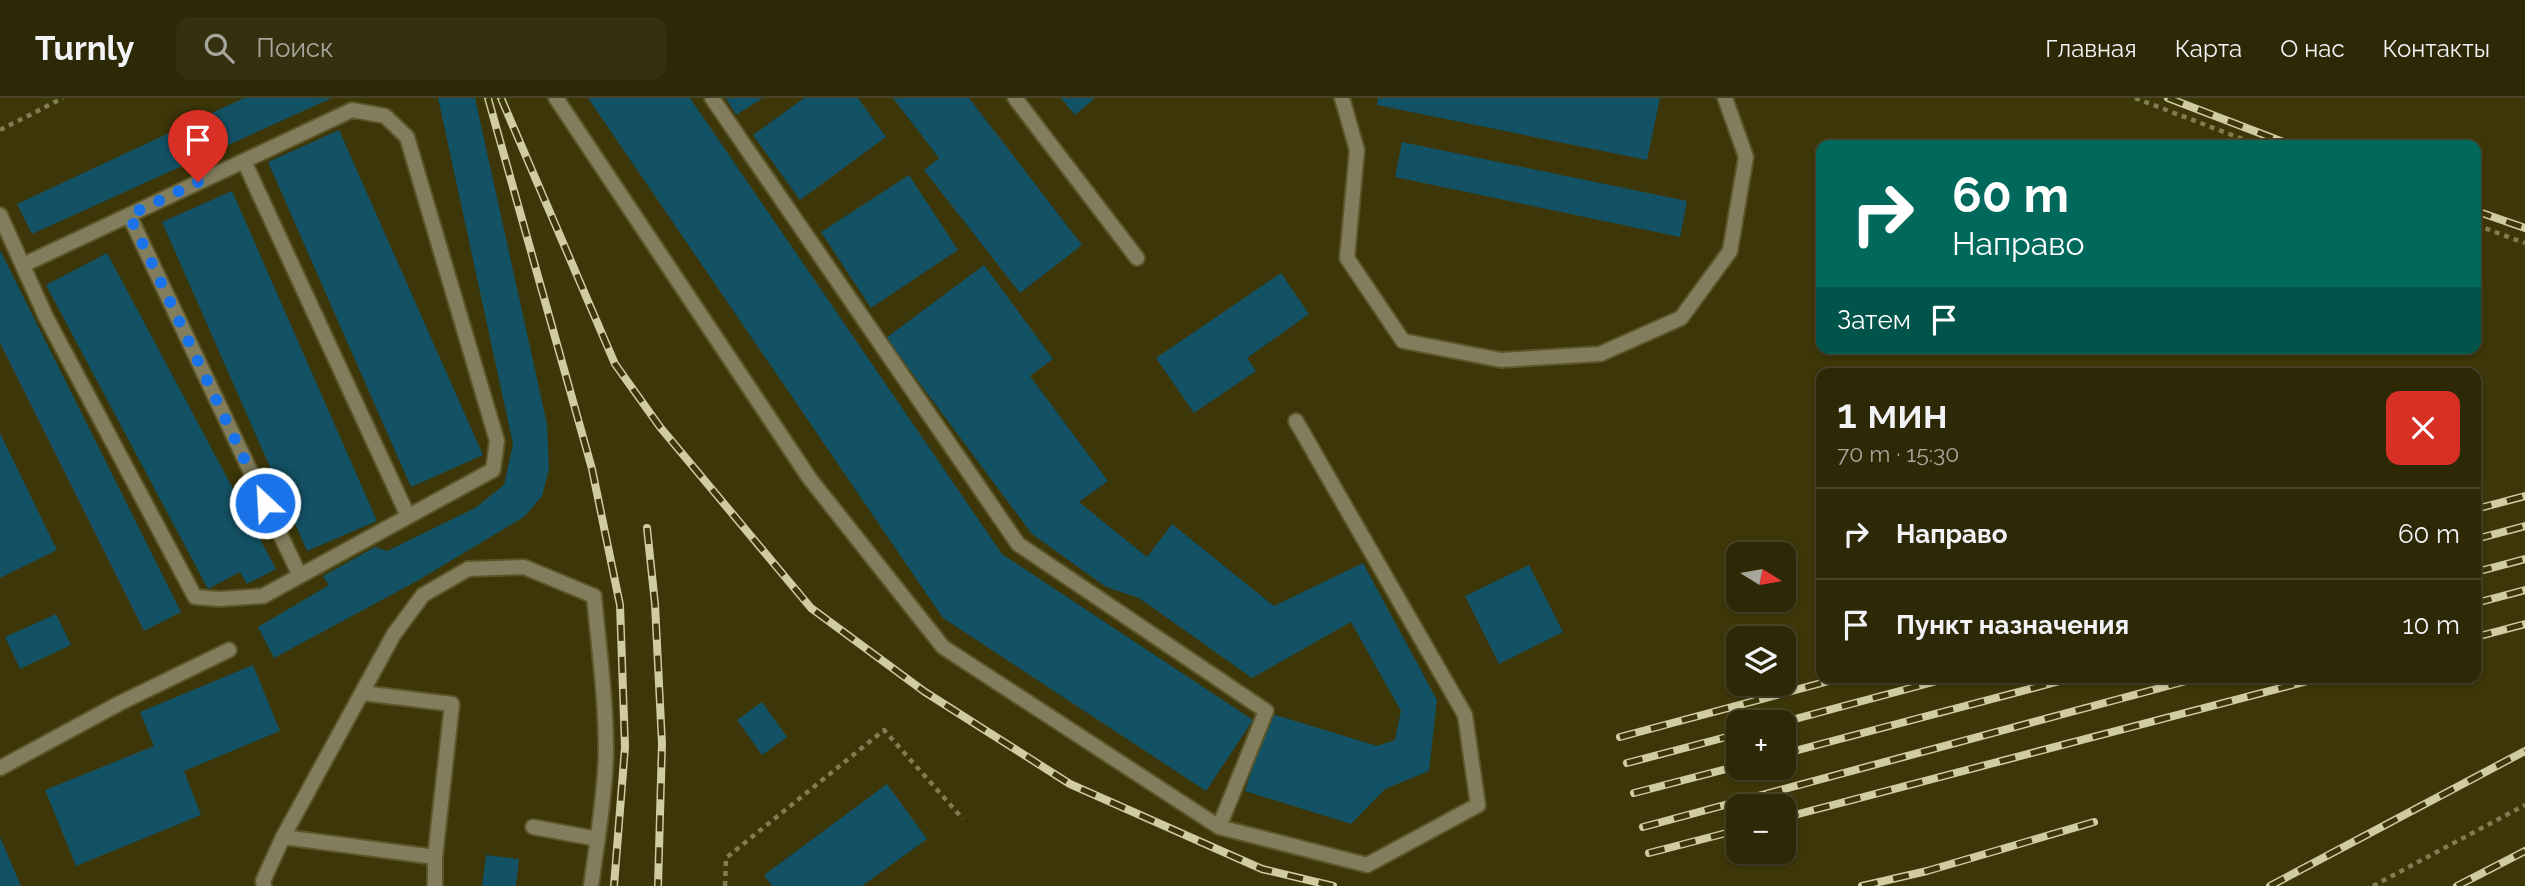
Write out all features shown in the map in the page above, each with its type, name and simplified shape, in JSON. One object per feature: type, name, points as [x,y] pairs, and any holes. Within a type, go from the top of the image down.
[{"type":"street","points":[[556,98],[810,479],[943,647],[1219,827],[1367,865],[1478,805],[1465,715],[1296,421]]},
{"type":"street","points":[[712,98],[1018,544],[1266,711],[1219,827]]},
{"type":"street","points":[[1015,98],[1137,258]]},
{"type":"street","points":[[1342,98],[1357,150],[1347,258],[1403,341],[1501,360],[1600,354],[1681,318],[1730,251],[1746,157],[1725,98]]},
{"type":"street","points":[[0,215],[46,317],[195,597],[219,599],[263,596],[493,470],[497,441],[407,136],[385,116],[352,110],[23,265]]},
{"type":"street","points":[[244,161],[408,516]]},
{"type":"street","points":[[129,215],[300,576]]},
{"type":"street","points":[[264,886],[263,881],[283,837],[394,634],[423,595],[468,569],[524,567],[594,596],[606,754],[591,886]]},
{"type":"street","points":[[0,768],[120,703],[229,650]]},
{"type":"street","points":[[362,693],[452,704],[435,857],[435,886]]},
{"type":"street","points":[[533,827],[598,839]]},
{"type":"street","points":[[283,837],[435,857]]},
{"type":"path","points":[[0,130],[63,98]]},
{"type":"path","points":[[2135,98],[2245,140]]},
{"type":"path","points":[[2481,227],[2525,243]]},
{"type":"path","points":[[725,886],[726,858],[884,730],[963,819]]},
{"type":"path","points":[[2373,886],[2525,805]]},
{"type":"building","points":[[244,98],[332,98],[32,234],[17,204]]},
{"type":"building","points":[[438,98],[475,98],[547,424],[549,469],[542,496],[524,517],[417,581],[274,658],[258,627],[329,585],[323,576],[375,547],[387,551],[475,508],[504,485],[513,444]]},
{"type":"building","points":[[588,98],[690,98],[1002,554],[1253,720],[1206,791],[943,618]]},
{"type":"building","points":[[726,98],[763,98],[736,115]]},
{"type":"building","points":[[804,98],[858,98],[886,137],[800,200],[753,135]]},
{"type":"building","points":[[893,98],[969,98],[1082,245],[1020,293],[924,170],[939,158]]},
{"type":"building","points":[[1061,98],[1095,98],[1075,115]]},
{"type":"building","points":[[1378,98],[1660,98],[1647,160],[1377,105]]},
{"type":"building","points":[[339,130],[483,455],[411,487],[268,162]]},
{"type":"building","points":[[1402,142],[1687,201],[1680,237],[1395,177]]},
{"type":"building","points":[[909,175],[958,250],[871,308],[821,232]]},
{"type":"building","points":[[232,191],[377,521],[307,551],[162,222]]},
{"type":"building","points":[[0,250],[181,612],[144,631],[0,343]]},
{"type":"building","points":[[107,253],[276,569],[247,584],[240,572],[208,589],[46,285]]},
{"type":"building","points":[[984,265],[1053,359],[1030,376],[1108,481],[1079,502],[1147,557],[1172,524],[1274,606],[1363,563],[1437,700],[1429,771],[1385,789],[1351,824],[1245,791],[1269,713],[1377,746],[1395,740],[1401,711],[1351,622],[1252,678],[1139,598],[1106,587],[1032,534],[886,338]]},
{"type":"building","points":[[1281,273],[1309,314],[1247,358],[1256,371],[1194,413],[1156,358]]},
{"type":"building","points":[[0,433],[57,550],[0,578]]},
{"type":"building","points":[[1529,565],[1563,632],[1499,664],[1465,596]]},
{"type":"building","points":[[56,614],[71,645],[20,669],[5,637]]},
{"type":"building","points":[[253,665],[280,731],[184,771],[201,815],[76,866],[45,790],[154,746],[140,712]]},
{"type":"building","points":[[762,702],[787,737],[762,755],[737,720]]},
{"type":"building","points":[[887,784],[927,839],[862,886],[772,886],[764,875]]},
{"type":"building","points":[[0,837],[21,886],[0,886]]},
{"type":"building","points":[[486,855],[519,859],[516,886],[482,886]]},
{"type":"railway","points":[[488,98],[592,469],[620,605],[625,747],[614,886]]},
{"type":"railway","points":[[501,98],[615,364],[660,427],[811,608],[925,692],[1070,784],[1262,869],[1333,886]]},
{"type":"railway","points":[[2168,98],[2278,140]]},
{"type":"railway","points":[[2481,213],[2525,228]]},
{"type":"railway","points":[[2481,508],[2525,496]]},
{"type":"railway","points":[[2481,538],[2525,526]]},
{"type":"railway","points":[[647,528],[655,604],[662,744],[658,886]]},
{"type":"railway","points":[[2481,571],[2525,559]]},
{"type":"railway","points":[[2481,602],[2525,590]]},
{"type":"railway","points":[[2481,636],[2525,624]]},
{"type":"railway","points":[[1620,737],[1822,683]]},
{"type":"railway","points":[[1796,719],[1930,683]]},
{"type":"railway","points":[[1796,751],[2052,683]]},
{"type":"railway","points":[[1643,827],[2179,683]]},
{"type":"railway","points":[[1796,815],[2300,683]]},
{"type":"railway","points":[[1627,763],[1726,737]]},
{"type":"railway","points":[[2270,886],[2525,751]]},
{"type":"railway","points":[[1634,793],[1726,769]]},
{"type":"railway","points":[[1862,886],[1927,871],[2094,822]]},
{"type":"railway","points":[[1649,853],[1726,833]]},
{"type":"railway","points":[[2457,886],[2525,851]]},
{"type":"route","points":[[198,182],[129,215],[265,503]]}]
